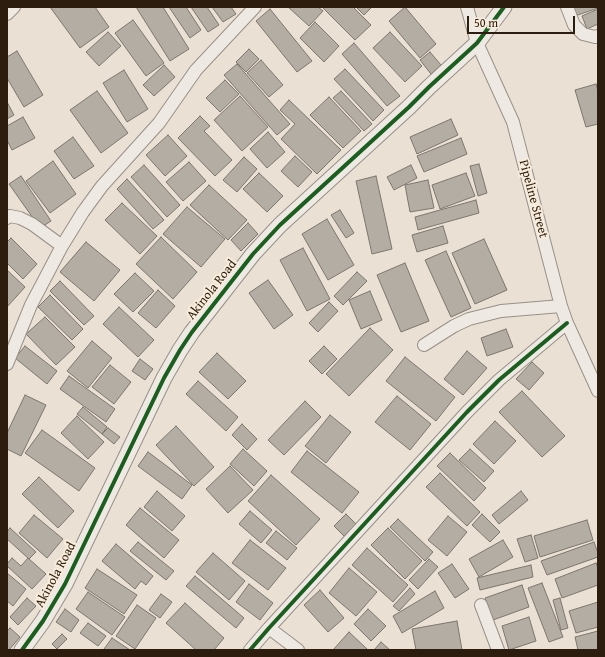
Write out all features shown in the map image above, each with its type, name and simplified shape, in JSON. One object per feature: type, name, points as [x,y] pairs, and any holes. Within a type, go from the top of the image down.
[{"type":"street","points":[[7,14],[14,7]]},
{"type":"street","points":[[7,364],[32,305],[62,246],[83,212],[102,186],[158,123],[196,70],[255,7]]},
{"type":"street","name":"Pipeline Street","points":[[467,7],[477,43],[513,122],[561,306],[567,323],[598,391]]},
{"type":"street","name":"Akinola Road","points":[[22,650],[43,621],[65,584],[164,378],[192,332],[254,254],[280,225],[404,113],[477,43],[504,7]]},
{"type":"street","points":[[567,7],[574,25],[583,34],[595,37],[598,36]]},
{"type":"street","points":[[7,218],[10,216],[20,218],[32,224],[62,246]]},
{"type":"street","points":[[424,345],[454,326],[469,319],[501,311],[561,306]]},
{"type":"street","points":[[250,650],[467,412],[499,380],[567,323]]},
{"type":"street","points":[[481,605],[498,650]]},
{"type":"street","points":[[269,628],[298,650]]},
{"type":"building","points":[[50,7],[95,7],[109,27],[80,48]]},
{"type":"building","points":[[136,7],[163,7],[189,49],[170,61]]},
{"type":"building","points":[[169,7],[186,7],[201,30],[190,38]]},
{"type":"building","points":[[191,7],[207,7],[219,25],[208,32]]},
{"type":"building","points":[[212,7],[231,7],[236,14],[223,22]]},
{"type":"building","points":[[288,7],[318,7],[323,11],[309,26]]},
{"type":"building","points":[[322,7],[353,7],[371,25],[355,40]]},
{"type":"building","points":[[356,7],[372,7],[364,15]]},
{"type":"building","points":[[405,7],[436,44],[420,58],[389,21]]},
{"type":"building","points":[[572,7],[598,7],[598,8],[575,16]]},
{"type":"building","points":[[270,9],[312,61],[297,72],[256,21]]},
{"type":"building","points":[[598,9],[598,24],[587,29],[582,16]]},
{"type":"building","points":[[133,20],[164,63],[146,76],[115,33]]},
{"type":"building","points":[[315,22],[339,46],[324,62],[300,38]]},
{"type":"building","points":[[108,32],[121,46],[99,66],[86,52]]},
{"type":"building","points":[[390,32],[422,66],[405,82],[373,48]]},
{"type":"building","points":[[354,43],[400,96],[387,106],[342,54]]},
{"type":"building","points":[[249,49],[259,59],[246,72],[236,62]]},
{"type":"building","points":[[17,51],[43,95],[24,107],[7,78],[7,57]]},
{"type":"building","points":[[430,52],[441,65],[431,74],[420,60]]},
{"type":"building","points":[[261,60],[283,85],[269,97],[247,73]]},
{"type":"building","points":[[237,64],[290,124],[277,135],[224,75]]},
{"type":"building","points":[[164,65],[175,77],[154,96],[143,85]]},
{"type":"building","points":[[345,69],[384,110],[373,121],[334,79]]},
{"type":"building","points":[[124,70],[148,109],[127,122],[103,83]]},
{"type":"building","points":[[225,80],[239,94],[220,112],[206,98]]},
{"type":"building","points":[[596,84],[598,91],[598,124],[586,127],[575,90]]},
{"type":"building","points":[[97,91],[128,133],[101,153],[70,110]]},
{"type":"building","points":[[341,91],[372,124],[364,131],[333,98]]},
{"type":"building","points":[[240,96],[268,127],[242,151],[214,120]]},
{"type":"building","points":[[329,97],[361,131],[343,148],[310,115]]},
{"type":"building","points":[[289,100],[341,150],[317,174],[281,139],[295,124],[280,110]]},
{"type":"building","points":[[7,102],[14,115],[7,119]]},
{"type":"building","points":[[200,116],[210,126],[204,131],[232,160],[215,176],[178,138]]},
{"type":"building","points":[[23,117],[35,138],[12,150],[7,140],[7,126]]},
{"type":"building","points":[[451,119],[458,135],[417,154],[410,137]]},
{"type":"building","points":[[268,132],[285,152],[267,168],[250,149]]},
{"type":"building","points":[[168,135],[187,156],[165,176],[146,155]]},
{"type":"building","points":[[73,137],[94,166],[74,179],[54,151]]},
{"type":"building","points":[[461,138],[467,154],[424,172],[417,156]]},
{"type":"building","points":[[295,156],[312,172],[298,187],[281,171]]},
{"type":"building","points":[[244,157],[257,169],[237,192],[223,180]]},
{"type":"building","points":[[53,161],[76,194],[50,213],[26,181]]},
{"type":"building","points":[[189,162],[206,181],[183,201],[166,182]]},
{"type":"building","points":[[479,164],[487,193],[478,196],[470,166]]},
{"type":"building","points":[[144,165],[180,205],[167,217],[131,177]]},
{"type":"building","points":[[411,165],[417,178],[394,190],[387,177]]},
{"type":"building","points":[[259,173],[283,196],[267,212],[243,189]]},
{"type":"building","points":[[466,173],[475,196],[440,209],[432,185]]},
{"type":"building","points":[[21,176],[51,221],[40,228],[9,184]]},
{"type":"building","points":[[376,176],[392,249],[372,254],[356,181]]},
{"type":"building","points":[[127,179],[164,220],[153,229],[117,189]]},
{"type":"building","points":[[428,180],[434,208],[410,212],[405,185]]},
{"type":"building","points":[[209,185],[247,220],[228,240],[190,205]]},
{"type":"building","points":[[476,200],[479,213],[418,230],[415,217]]},
{"type":"building","points":[[122,203],[157,236],[140,254],[105,220]]},
{"type":"building","points":[[187,207],[225,239],[201,267],[163,234]]},
{"type":"building","points":[[340,210],[354,233],[346,238],[331,215]]},
{"type":"building","points":[[327,219],[354,265],[328,280],[302,234]]},
{"type":"building","points":[[248,223],[258,234],[241,251],[231,240]]},
{"type":"building","points":[[443,226],[448,243],[417,252],[412,235]]},
{"type":"building","points":[[161,237],[197,272],[173,299],[136,264]]},
{"type":"building","points":[[11,238],[37,264],[23,279],[7,263],[7,242]]},
{"type":"building","points":[[484,239],[507,290],[475,304],[452,253]]},
{"type":"building","points":[[86,242],[120,270],[94,301],[60,272]]},
{"type":"building","points":[[303,248],[330,299],[307,311],[280,260]]},
{"type":"building","points":[[446,251],[471,308],[451,317],[425,260]]},
{"type":"building","points":[[405,263],[429,321],[401,332],[377,275]]},
{"type":"building","points":[[7,270],[25,287],[7,307]]},
{"type":"building","points":[[357,272],[367,281],[343,305],[334,296]]},
{"type":"building","points":[[135,273],[154,291],[133,312],[114,294]]},
{"type":"building","points":[[268,280],[293,315],[274,329],[249,293]]},
{"type":"building","points":[[60,281],[94,316],[84,325],[50,291]]},
{"type":"building","points":[[158,290],[175,306],[156,328],[138,313]]},
{"type":"building","points":[[370,291],[382,320],[361,329],[349,300]]},
{"type":"building","points":[[50,295],[83,329],[72,340],[38,307]]},
{"type":"building","points":[[329,302],[338,311],[318,332],[309,323]]},
{"type":"building","points":[[119,307],[154,340],[138,357],[103,324]]},
{"type":"building","points":[[45,317],[75,347],[56,365],[26,334]]},
{"type":"building","points":[[370,328],[393,350],[349,396],[326,374]]},
{"type":"building","points":[[506,329],[513,347],[487,356],[481,338]]},
{"type":"building","points":[[92,341],[112,358],[88,388],[67,371]]},
{"type":"building","points":[[25,346],[57,371],[47,384],[15,358]]},
{"type":"building","points":[[324,346],[337,359],[322,374],[309,361]]},
{"type":"building","points":[[467,351],[487,368],[463,395],[444,379]]},
{"type":"building","points":[[217,353],[246,381],[228,399],[199,372]]},
{"type":"building","points":[[405,357],[455,397],[436,421],[386,381]]},
{"type":"building","points":[[140,359],[153,369],[145,380],[132,371]]},
{"type":"building","points":[[532,362],[544,373],[529,390],[516,379]]},
{"type":"building","points":[[110,365],[131,382],[114,404],[92,387]]},
{"type":"building","points":[[69,376],[115,409],[106,422],[60,389]]},
{"type":"building","points":[[198,381],[238,417],[226,431],[186,394]]},
{"type":"building","points":[[522,391],[565,436],[542,457],[499,412]]},
{"type":"building","points":[[25,395],[46,405],[21,456],[7,449],[7,433]]},
{"type":"building","points":[[397,396],[431,424],[410,450],[375,422]]},
{"type":"building","points":[[305,401],[321,417],[284,455],[268,440]]},
{"type":"building","points":[[83,407],[107,427],[102,434],[77,414]]},
{"type":"building","points":[[330,415],[351,432],[326,463],[305,446]]},
{"type":"building","points":[[77,416],[104,442],[88,459],[61,433]]},
{"type":"building","points":[[495,421],[516,441],[494,464],[473,444]]},
{"type":"building","points":[[242,424],[257,439],[247,450],[232,435]]},
{"type":"building","points":[[176,426],[214,467],[194,486],[156,445]]},
{"type":"building","points":[[108,428],[120,437],[114,444],[102,434]]},
{"type":"building","points":[[42,430],[95,468],[79,491],[25,453]]},
{"type":"building","points":[[243,449],[267,471],[254,486],[230,464]]},
{"type":"building","points":[[470,449],[494,471],[484,482],[459,460]]},
{"type":"building","points":[[307,451],[359,492],[342,513],[291,472]]},
{"type":"building","points":[[148,452],[192,485],[182,499],[138,466]]},
{"type":"building","points":[[450,453],[486,488],[474,501],[437,466]]},
{"type":"building","points":[[230,466],[253,490],[228,513],[206,489]]},
{"type":"building","points":[[440,473],[480,512],[467,526],[426,487]]},
{"type":"building","points":[[271,475],[320,519],[296,545],[248,501]]},
{"type":"building","points":[[39,477],[74,511],[58,528],[22,494]]},
{"type":"building","points":[[157,491],[185,516],[172,531],[144,507]]},
{"type":"building","points":[[521,491],[528,500],[499,524],[492,515]]},
{"type":"building","points":[[140,508],[179,540],[164,558],[126,525]]},
{"type":"building","points":[[250,511],[272,530],[261,543],[239,524]]},
{"type":"building","points":[[346,514],[356,524],[344,536],[334,526]]},
{"type":"building","points":[[482,514],[500,532],[490,542],[472,525]]},
{"type":"building","points":[[34,515],[63,539],[47,558],[19,533]]},
{"type":"building","points":[[448,516],[467,532],[447,556],[428,540]]},
{"type":"building","points":[[398,519],[433,552],[425,561],[390,527]]},
{"type":"building","points":[[587,520],[593,540],[540,557],[534,536]]},
{"type":"building","points":[[10,528],[36,552],[29,559],[7,539],[7,532]]},
{"type":"building","points":[[388,528],[422,561],[405,579],[371,545]]},
{"type":"building","points":[[276,531],[297,548],[287,560],[266,543]]},
{"type":"building","points":[[531,535],[538,558],[525,562],[517,539]]},
{"type":"building","points":[[250,540],[286,568],[268,590],[232,563]]},
{"type":"building","points":[[503,540],[513,557],[479,577],[469,559]]},
{"type":"building","points":[[138,542],[174,571],[166,580],[130,551]]},
{"type":"building","points":[[594,542],[598,557],[547,575],[541,561]]},
{"type":"building","points":[[116,544],[153,576],[146,585],[141,581],[135,589],[102,561]]},
{"type":"building","points":[[367,548],[408,585],[393,602],[352,565]]},
{"type":"building","points":[[213,553],[245,581],[229,600],[196,572]]},
{"type":"building","points":[[12,558],[21,566],[28,558],[46,574],[32,589],[7,566]]},
{"type":"building","points":[[429,559],[438,567],[418,589],[409,580]]},
{"type":"building","points":[[596,563],[598,568],[598,585],[562,598],[555,579]]},
{"type":"building","points":[[452,564],[469,589],[455,598],[438,573]]},
{"type":"building","points":[[531,565],[533,577],[480,590],[477,578]]},
{"type":"building","points":[[349,568],[377,592],[356,616],[329,593]]},
{"type":"building","points":[[97,569],[137,595],[124,614],[85,588]]},
{"type":"building","points":[[7,573],[26,589],[13,606],[7,601]]},
{"type":"building","points":[[195,576],[244,618],[236,628],[186,586]]},
{"type":"building","points":[[542,583],[563,637],[549,642],[528,588]]},
{"type":"building","points":[[249,584],[273,603],[260,620],[236,602]]},
{"type":"building","points":[[522,585],[529,607],[493,620],[485,598]]},
{"type":"building","points":[[410,588],[415,594],[399,611],[393,606]]},
{"type":"building","points":[[320,590],[344,618],[328,632],[304,605]]},
{"type":"building","points":[[435,591],[444,608],[402,633],[393,616]]},
{"type":"building","points":[[88,592],[125,617],[112,635],[76,609]]},
{"type":"building","points":[[161,594],[172,602],[160,618],[149,610]]},
{"type":"building","points":[[27,598],[36,606],[18,625],[10,617]]},
{"type":"building","points":[[560,598],[568,628],[561,630],[553,600]]},
{"type":"building","points":[[598,602],[598,627],[576,633],[569,611]]},
{"type":"building","points":[[185,603],[224,638],[214,650],[196,650],[166,623]]},
{"type":"building","points":[[137,605],[156,618],[135,649],[116,636]]},
{"type":"building","points":[[65,609],[79,620],[71,632],[56,622]]},
{"type":"building","points":[[368,609],[386,626],[371,641],[354,624]]},
{"type":"building","points":[[529,617],[536,641],[509,650],[502,626]]},
{"type":"building","points":[[457,621],[462,650],[416,650],[412,629]]},
{"type":"building","points":[[88,623],[106,636],[98,646],[80,633]]},
{"type":"building","points":[[10,628],[20,637],[9,650],[7,650],[7,631]]},
{"type":"building","points":[[598,631],[598,650],[578,650],[575,637]]},
{"type":"building","points":[[349,632],[367,649],[366,650],[333,650]]},
{"type":"building","points":[[62,634],[67,639],[57,649],[52,644]]},
{"type":"building","points":[[112,638],[130,650],[105,650],[104,649]]},
{"type":"building","points":[[381,642],[390,650],[374,650]]},
{"type":"cycle path","points":[[22,650],[43,621],[65,584],[164,378],[192,332],[253,254],[280,225],[477,43],[504,7]]},
{"type":"cycle path","points":[[250,650],[467,412],[499,380],[567,323]]}]
